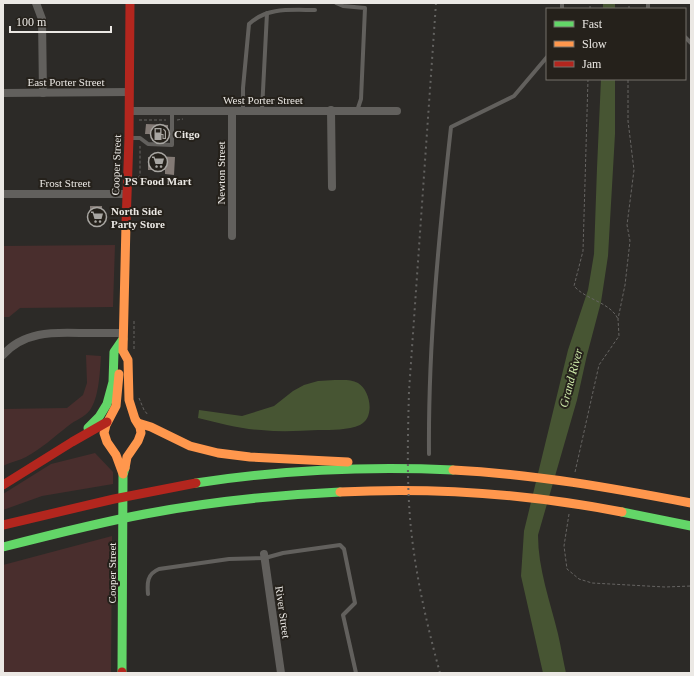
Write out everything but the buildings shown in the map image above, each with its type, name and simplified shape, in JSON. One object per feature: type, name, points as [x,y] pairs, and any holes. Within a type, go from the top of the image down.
[{"type":"main road","name":"Cooper Street","points":[[122,673],[124,550],[123,475],[127,457],[138,442],[140,436],[140,430],[131,407],[128,392],[128,360],[124,351],[123,336],[129,138],[130,3]]},
{"type":"main road","points":[[72,442],[97,419],[108,402],[112,392],[114,353],[123,336]]},
{"type":"main road","name":"Cooper Street","points":[[123,475],[117,457],[104,435],[105,427],[116,408],[118,399],[119,359],[124,351]]},
{"type":"main road","points":[[3,485],[72,442],[118,415],[123,414],[186,444],[218,453],[250,457],[339,462],[379,469]]},
{"type":"main road","points":[[111,447],[122,451],[133,447]]},
{"type":"main road","points":[[3,525],[107,499],[202,482],[268,474],[379,469],[500,473],[550,478],[598,485],[691,504]]},
{"type":"main road","points":[[3,547],[81,527],[135,516],[226,501],[279,495],[374,491],[422,490],[520,496],[601,508],[691,526]]},
{"type":"main road","points":[[3,556],[135,516]]},
{"type":"street","points":[[36,3],[42,19],[43,93]]},
{"type":"street","name":"East Porter Street","points":[[3,93],[129,92]]},
{"type":"street","points":[[331,110],[332,187]]},
{"type":"street","name":"West Porter Street","points":[[129,111],[397,111]]},
{"type":"street","name":"Newton Street","points":[[232,111],[232,236]]},
{"type":"street","name":"Frost Street","points":[[3,194],[127,194]]},
{"type":"street","points":[[3,355],[18,342],[41,334],[62,333],[123,336]]},
{"type":"street","name":"River Street","points":[[264,556],[281,673]]},
{"type":"lane","points":[[336,3],[343,6],[365,8],[361,99],[357,111]]},
{"type":"lane","points":[[243,111],[243,88],[249,24],[255,18],[278,10],[315,10]]},
{"type":"lane","points":[[262,110],[267,13]]},
{"type":"lane","points":[[429,454],[429,389],[441,220],[451,127],[514,96],[546,58]]},
{"type":"lane","points":[[129,138],[140,138],[148,144],[172,145],[172,111]]},
{"type":"lane","points":[[148,594],[149,578],[154,571],[159,569],[229,559],[283,554],[338,545],[343,547],[355,603],[343,615],[356,673]]},
{"type":"path","points":[[588,80],[584,250],[574,286],[579,293],[602,304],[615,313],[618,319],[625,285],[630,241],[627,225],[634,170],[628,121],[628,80]]},
{"type":"path","points":[[139,126],[138,120],[184,119]]},
{"type":"path","points":[[136,182],[140,175],[140,138]]},
{"type":"path","points":[[134,321],[134,351]]},
{"type":"path","points":[[138,394],[144,410],[152,420],[151,427]]},
{"type":"shaded area","points":[[115,245],[113,307],[20,308],[9,317],[3,317],[3,246]]},
{"type":"shaded area","points":[[86,355],[101,356],[97,392],[90,410],[32,454],[3,466],[3,409],[67,408],[83,395],[87,383]]},
{"type":"shaded area","points":[[95,453],[113,472],[113,484],[42,496],[3,510],[3,494],[51,464]]},
{"type":"shaded area","points":[[112,536],[111,673],[3,673],[3,565]]},
{"type":"water","points":[[603,3],[615,3],[615,8],[603,8]]},
{"type":"water","name":"Grand River","points":[[601,80],[615,80],[615,134],[608,256],[601,302],[577,400],[538,535],[542,573],[558,634],[566,673],[543,673],[521,576],[524,531],[568,350],[588,290],[594,254]]},
{"type":"water","points":[[346,380],[358,383],[366,392],[370,404],[368,417],[365,422],[350,428],[340,429],[275,431],[230,426],[198,418],[199,410],[242,416],[274,406],[293,391],[304,385],[318,381]]},
{"type":"railway","points":[[436,3],[409,391],[408,489],[416,567],[424,610],[440,673]]},
{"type":"traffic: fast","points":[[88,428],[99,417],[107,404],[113,382],[114,352],[123,339]]},
{"type":"traffic: fast","points":[[122,673],[123,475],[125,468]]},
{"type":"traffic: fast","points":[[196,483],[260,475],[324,470],[453,470]]},
{"type":"traffic: fast","points":[[3,547],[91,525],[193,506],[291,495],[340,492]]},
{"type":"traffic: fast","points":[[622,512],[691,526]]},
{"type":"traffic: slow","points":[[125,468],[127,457],[138,441],[141,433],[129,400],[128,360],[123,351],[126,224]]},
{"type":"traffic: slow","points":[[119,374],[116,406],[106,425],[104,433],[107,442],[116,455],[123,474]]},
{"type":"traffic: slow","points":[[138,423],[151,427],[190,446],[218,453],[250,457],[348,462]]},
{"type":"traffic: slow","points":[[453,470],[543,478],[691,503]]},
{"type":"traffic: slow","points":[[340,492],[411,490],[482,493],[517,496],[622,512]]},
{"type":"traffic: jam","points":[[126,224],[129,138],[130,3]]},
{"type":"traffic: jam","points":[[3,485],[107,422]]},
{"type":"traffic: jam","points":[[3,525],[114,499],[196,483]]},
{"type":"place","name":"Citgo","points":[[160,134]]},
{"type":"place","name":"PS Food Mart","points":[[158,162]]},
{"type":"place","name":"North Side Party Store","points":[[97,217]]}]
